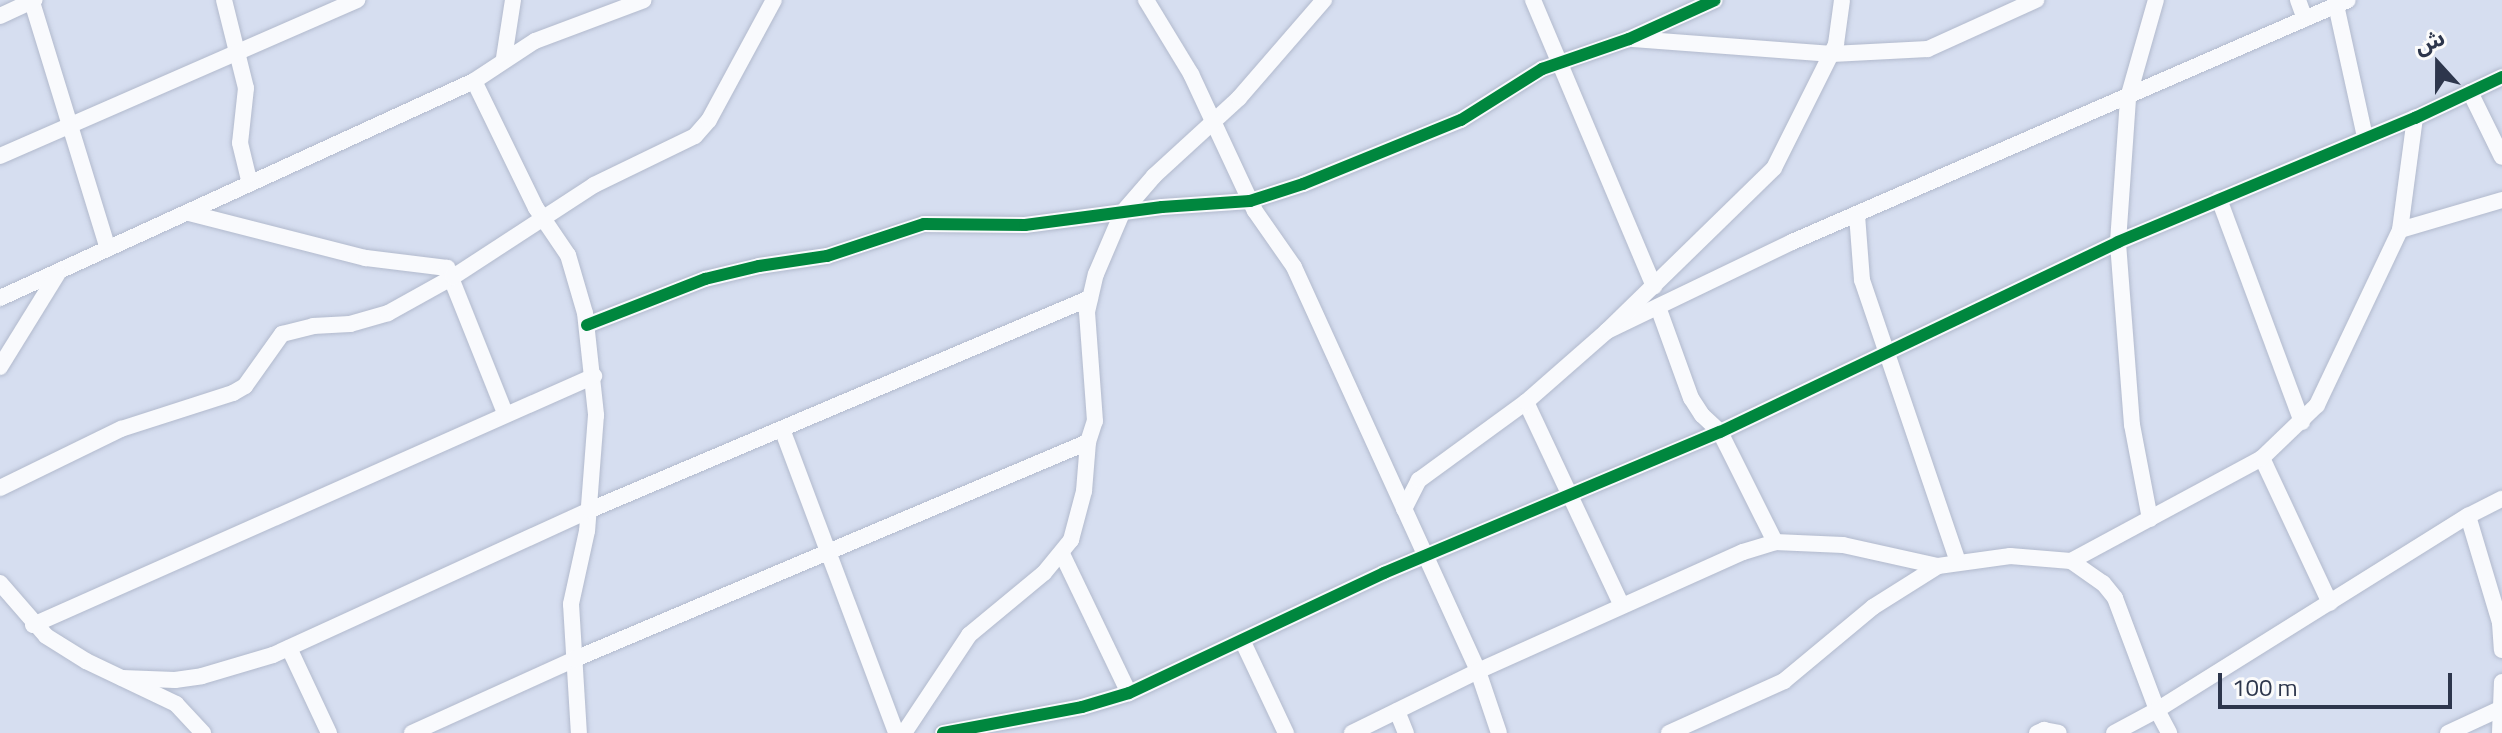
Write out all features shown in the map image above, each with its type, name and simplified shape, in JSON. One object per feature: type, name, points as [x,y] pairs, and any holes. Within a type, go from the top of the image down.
[{"type":"street","points":[[224,0],[246,88],[240,143],[250,184]]},
{"type":"street","points":[[0,156],[357,0]]},
{"type":"street","points":[[504,58],[513,0]]},
{"type":"street","points":[[0,298],[474,81],[504,58],[535,41],[644,0]]},
{"type":"street","points":[[0,488],[121,429],[233,393],[245,386],[272,343],[282,334],[296,329],[372,319],[453,277],[594,185],[695,136],[709,120],[774,0]]},
{"type":"street","points":[[1146,0],[1191,74],[1250,201],[1294,267],[1478,671],[1499,733]]},
{"type":"street","points":[[904,733],[969,635],[1062,554],[1078,519],[1088,442],[1095,421],[1087,352],[1090,298],[1096,274],[1122,213],[1154,176],[1215,121],[1324,0]]},
{"type":"street","points":[[1533,0],[1654,287]]},
{"type":"street","points":[[587,325],[705,279],[759,266],[827,256],[910,226],[941,222],[1025,225],[1250,201],[1303,184],[1461,120],[1521,81],[1561,62],[1629,39],[1715,0]]},
{"type":"street","points":[[1404,509],[1419,480],[1526,402],[1607,331],[1774,168],[1832,54],[1840,26],[1842,0]]},
{"type":"street","points":[[1629,39],[1832,54],[1928,49],[2036,0]]},
{"type":"street","points":[[2150,519],[2132,425],[2118,242],[2128,98],[2156,0]]},
{"type":"street","points":[[2298,0],[2305,19]]},
{"type":"street","points":[[0,16],[33,1],[108,249]]},
{"type":"street","points":[[1607,331],[1792,242],[2342,3],[2365,137]]},
{"type":"street","points":[[943,733],[1082,707],[1129,693],[1426,557],[1720,432],[2118,242],[2415,118],[2502,77]]},
{"type":"street","points":[[474,81],[542,218],[568,255],[587,325],[596,415],[590,510],[571,604],[579,733]]},
{"type":"street","points":[[2470,92],[2502,157]]},
{"type":"street","points":[[2071,561],[2262,458],[2317,405],[2400,230],[2415,118]]},
{"type":"street","points":[[2219,199],[2302,422]]},
{"type":"street","points":[[2400,230],[2502,200]]},
{"type":"street","points":[[189,213],[366,258],[445,267],[453,277],[505,413]]},
{"type":"street","points":[[1857,215],[1862,280],[1958,562]]},
{"type":"street","points":[[0,367],[58,272]]},
{"type":"street","points":[[122,678],[175,680],[251,664],[590,510],[1090,298]]},
{"type":"street","points":[[1658,307],[1691,398],[1702,415],[1720,432],[1775,542]]},
{"type":"street","points":[[33,625],[594,376]]},
{"type":"street","points":[[1526,402],[1622,606]]},
{"type":"street","points":[[782,429],[896,733]]},
{"type":"street","points":[[412,733],[575,659],[1088,442]]},
{"type":"street","points":[[2262,458],[2330,603]]},
{"type":"street","points":[[2114,733],[2157,710],[2468,516],[2502,499]]},
{"type":"street","points":[[2468,516],[2500,623],[2502,650]]},
{"type":"street","points":[[1352,733],[1478,671],[1743,552],[1775,542],[1843,545],[1938,566]]},
{"type":"street","points":[[1062,554],[1129,693]]},
{"type":"street","points":[[1672,732],[1784,681],[1873,607],[1938,566],[2010,556],[2071,561],[2103,583],[2115,598],[2157,710],[2169,733]]},
{"type":"street","points":[[0,583],[33,625],[64,649],[176,704],[203,733]]},
{"type":"street","points":[[1242,640],[1286,733]]},
{"type":"street","points":[[289,648],[329,733]]},
{"type":"street","points":[[2500,733],[2502,682]]},
{"type":"street","points":[[2448,733],[2502,708]]},
{"type":"street","points":[[1397,711],[1406,733]]},
{"type":"street","points":[[2037,733],[2052,730],[2059,733]]},
{"type":"cycle path","points":[[587,325],[705,279],[759,266],[827,256],[924,224],[1025,225],[1162,207],[1250,201],[1303,184],[1461,120],[1542,69],[1629,39],[1715,0]]},
{"type":"cycle path","points":[[943,733],[1082,707],[1129,693],[1384,573],[1720,432],[2118,242],[2415,118],[2502,77]]}]
